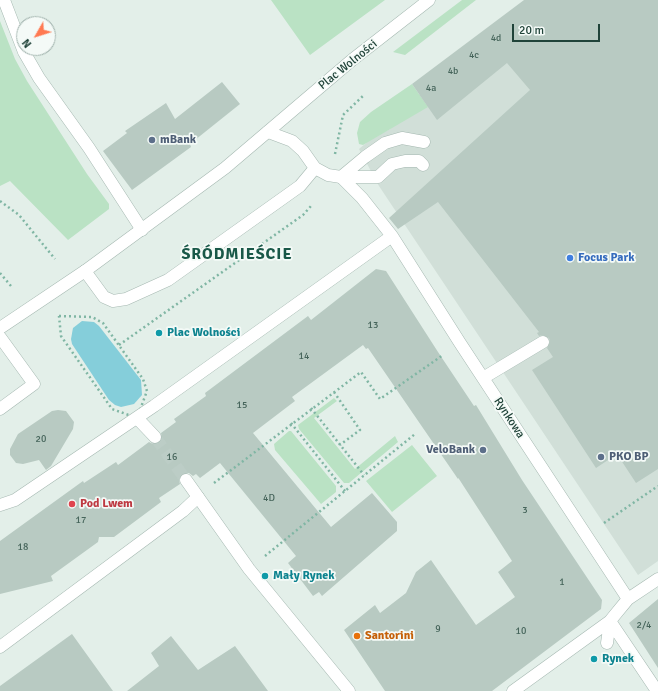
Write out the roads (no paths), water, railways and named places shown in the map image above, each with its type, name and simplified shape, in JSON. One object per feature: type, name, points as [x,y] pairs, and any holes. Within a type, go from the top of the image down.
[{"type":"street","points":[[4,0],[24,52],[39,78],[89,148],[142,230]]},
{"type":"street","name":"Plac Wolności","points":[[0,328],[85,271],[224,168],[352,60],[428,1]]},
{"type":"street","points":[[268,132],[292,141],[303,151],[315,168],[328,176],[378,177],[392,164],[405,161],[420,161],[423,165]]},
{"type":"street","points":[[341,177],[365,157],[386,143],[402,138],[424,142]]},
{"type":"street","points":[[85,271],[104,297],[114,301],[126,299],[149,289],[168,280],[300,186],[315,168]]},
{"type":"street","name":"Rynkowa","points":[[341,177],[362,198],[392,236],[460,343],[628,599]]},
{"type":"street","points":[[0,505],[15,500],[137,418],[392,236]]},
{"type":"street","points":[[0,337],[34,384],[0,409]]},
{"type":"street","points":[[483,378],[543,342]]},
{"type":"street","points":[[137,418],[155,437]]},
{"type":"street","points":[[186,480],[249,569],[349,691]]},
{"type":"street","points":[[0,648],[183,511],[198,497]]},
{"type":"street","points":[[513,691],[612,619],[628,599],[658,579]]},
{"type":"street","points":[[607,643],[612,619]]},
{"type":"street","points":[[612,619],[657,691]]},
{"type":"water","points":[[82,321],[94,322],[99,326],[141,380],[142,395],[134,404],[121,407],[115,405],[109,400],[72,344],[71,339],[73,328]]},
{"type":"tunnel","points":[[155,437],[186,480]]},
{"type":"place","name":"mBank","points":[[152,140]]},
{"type":"place","name":"Focus Park","points":[[570,258]]},
{"type":"place","name":"Plac Wolności","points":[[159,333]]},
{"type":"place","name":"VeloBank","points":[[483,450]]},
{"type":"place","name":"PKO BP","points":[[601,457]]},
{"type":"place","name":"Pod Lwem","points":[[72,504]]},
{"type":"place","name":"Mały Rynek","points":[[265,576]]},
{"type":"place","name":"Santorini","points":[[357,636]]},
{"type":"place","name":"Rynek","points":[[594,659]]},
{"type":"district","name":"ŚRÓDMIEŚCIE","points":[[237,255]]}]
